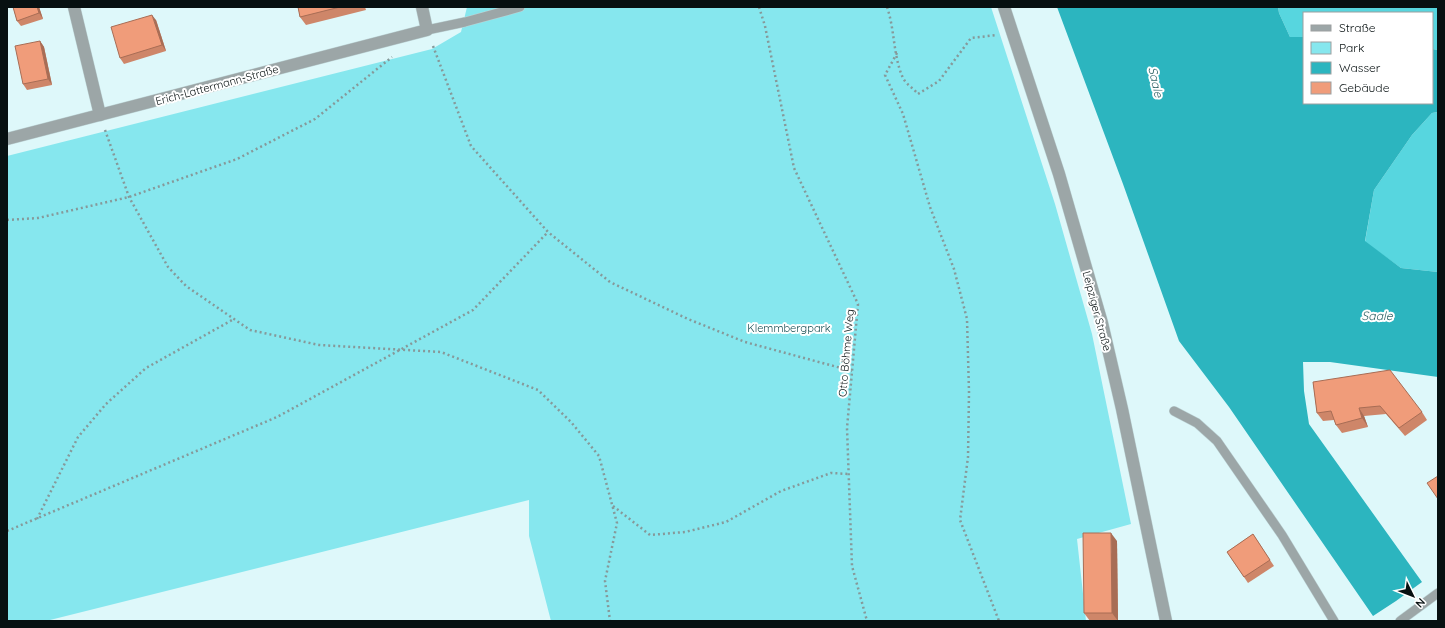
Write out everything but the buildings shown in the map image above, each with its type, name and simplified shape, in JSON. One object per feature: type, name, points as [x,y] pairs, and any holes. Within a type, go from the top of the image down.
[{"type":"street","points":[[74,7],[100,115]]},
{"type":"street","points":[[422,7],[427,30]]},
{"type":"street","name":"Leipziger Straße","points":[[1004,7],[1059,174],[1102,323],[1122,409],[1166,621]]},
{"type":"street","name":"Erich-Lattermann-Straße","points":[[7,139],[427,30]]},
{"type":"lane","points":[[427,30],[465,22],[520,7]]},
{"type":"lane","points":[[1174,410],[1197,423],[1217,441],[1282,535],[1334,621]]},
{"type":"lane","points":[[1400,621],[1438,593]]},
{"type":"path","name":"Otto Böhme Weg","points":[[759,7],[765,26],[794,168],[858,304],[847,428],[852,566],[867,621]]},
{"type":"path","points":[[887,7],[903,79],[918,94],[939,81],[971,38],[1013,34]]},
{"type":"path","points":[[427,30],[471,146],[548,232],[610,282],[688,319],[745,342],[852,371]]},
{"type":"path","points":[[897,54],[885,75],[902,114],[930,207],[954,269],[966,319],[969,392],[968,457],[960,520],[999,621]]},
{"type":"path","points":[[7,220],[38,218],[129,197],[237,159],[314,119],[396,55]]},
{"type":"path","points":[[100,115],[129,197],[168,267],[186,286],[250,330],[319,345],[441,352],[538,390],[571,422],[599,456],[617,523],[605,581],[610,621]]},
{"type":"path","points":[[7,531],[277,417],[473,310],[548,232]]},
{"type":"path","points":[[36,519],[78,437],[106,404],[146,368],[234,319]]},
{"type":"path","points":[[612,505],[650,535],[685,532],[726,522],[781,491],[831,473],[849,474]]},
{"type":"green space","name":"Klemmbergpark","points":[[467,7],[991,7],[1055,204],[1092,334],[1131,524],[1077,539],[1086,621],[551,621],[529,536],[529,500],[46,621],[7,621],[7,156],[432,49],[461,32]]},
{"type":"shaded area","points":[[1278,7],[1438,7],[1438,50],[1433,49],[1433,12],[1303,12],[1303,37],[1290,37],[1279,13]]},
{"type":"shaded area","points":[[1438,112],[1438,272],[1401,268],[1365,242],[1374,190],[1412,135],[1432,113]]},
{"type":"water","name":"Saale","points":[[1057,7],[1278,7],[1279,13],[1290,37],[1303,37],[1303,104],[1433,104],[1433,49],[1438,50],[1438,112],[1432,113],[1412,135],[1374,190],[1365,241],[1401,268],[1438,272],[1438,377],[1330,362],[1303,362],[1304,391],[1309,424],[1422,582],[1373,616],[1229,407],[1179,341],[1123,184]]}]
